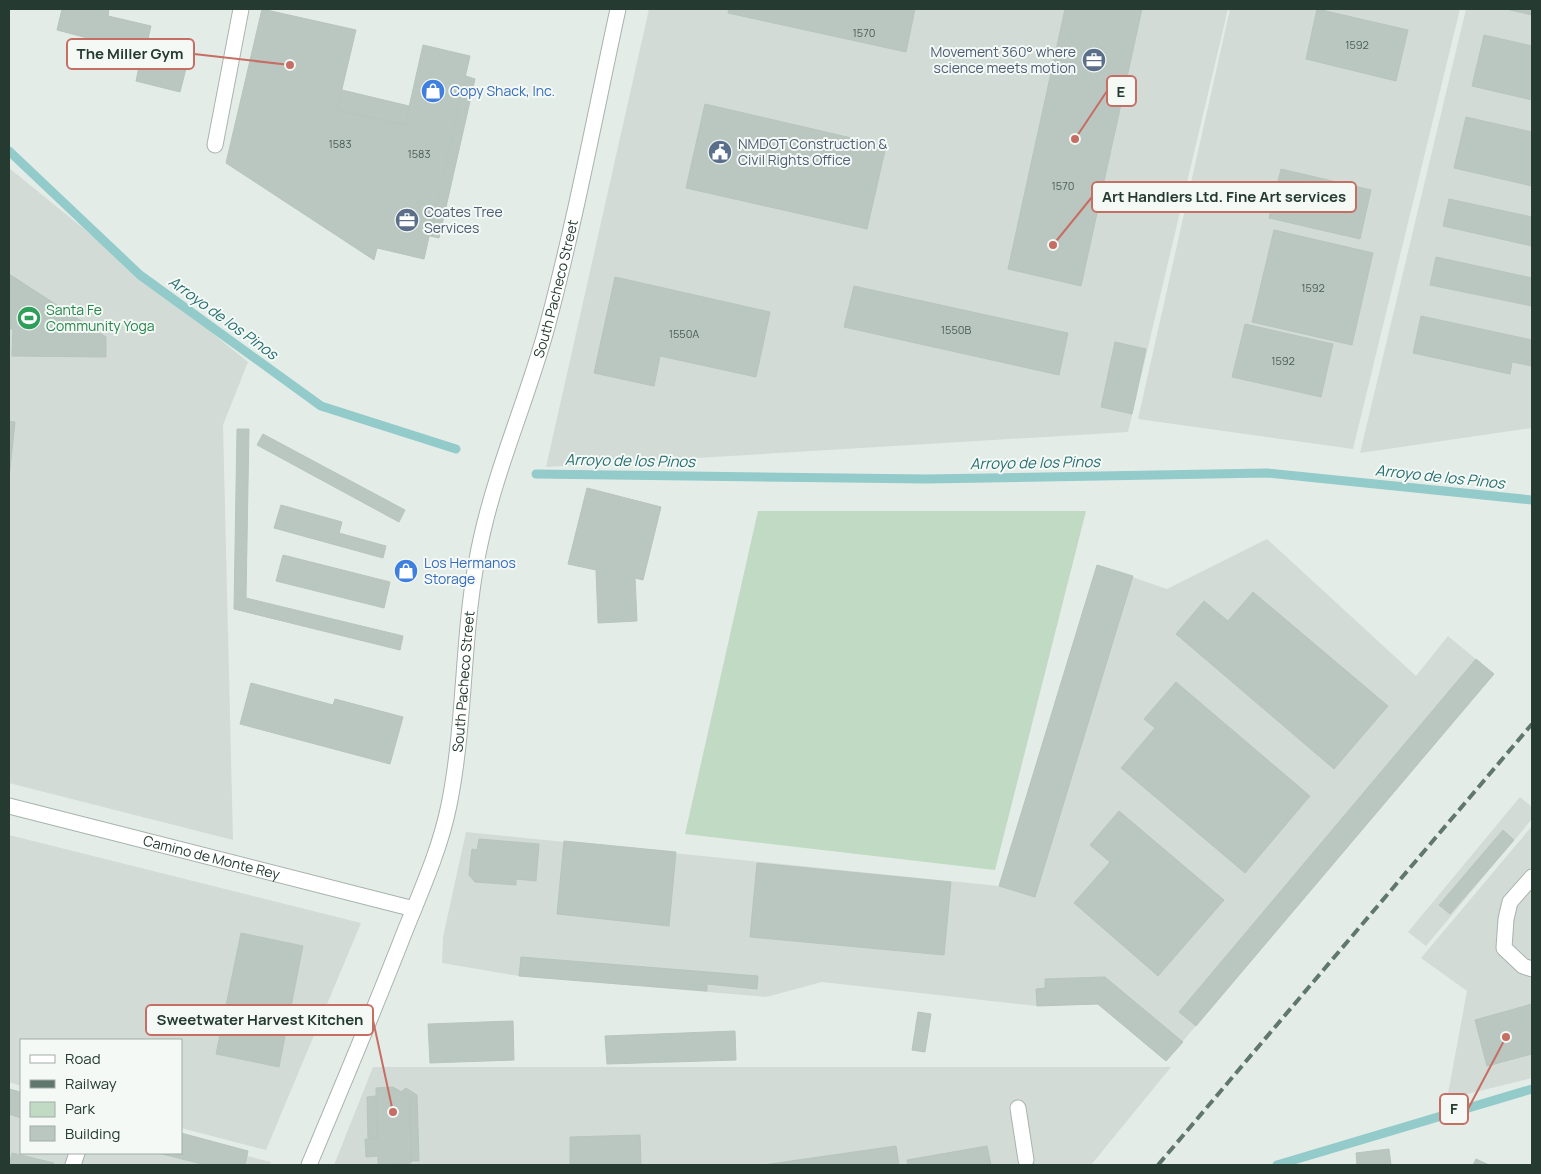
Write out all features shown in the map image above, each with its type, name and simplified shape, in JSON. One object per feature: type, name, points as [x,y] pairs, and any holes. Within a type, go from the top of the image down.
[{"type":"street","points":[[215,146],[241,9]]},
{"type":"street","name":"South Pacheco Street","points":[[309,1165],[375,1007],[440,842],[449,805],[456,759],[469,606],[477,556],[488,510],[548,322],[576,210],[618,9]]},
{"type":"street","name":"Camino de Monte Rey","points":[[9,806],[414,909]]},
{"type":"street","points":[[1532,876],[1510,902],[1506,919],[1504,948],[1523,966],[1532,969]]},
{"type":"street","points":[[1018,1108],[1026,1160]]},
{"type":"shaded area","points":[[649,9],[1228,9],[1128,432],[546,467]]},
{"type":"shaded area","points":[[1230,9],[1460,9],[1353,449],[1138,419]]},
{"type":"shaded area","points":[[1466,9],[1532,9],[1532,428],[1360,453]]},
{"type":"shaded area","points":[[9,168],[248,362],[223,425],[233,840],[9,783]]},
{"type":"shaded area","points":[[1267,539],[1416,676],[1448,636],[1494,674],[1166,1061],[1097,1004],[1037,1006],[822,982],[766,997],[519,976],[442,963],[443,937],[466,832],[999,886],[1097,565],[1167,589]]},
{"type":"shaded area","points":[[1520,797],[1532,807],[1532,819],[1426,946],[1408,932]]},
{"type":"shaded area","points":[[1532,826],[1532,1078],[1447,1099],[1467,991],[1421,958]]},
{"type":"shaded area","points":[[9,835],[361,923],[266,1150],[182,1128],[182,1039],[20,1039],[20,1086],[9,1082]]},
{"type":"shaded area","points":[[373,1067],[1171,1067],[1091,1165],[334,1165]]},
{"type":"shaded area","points":[[9,1096],[20,1099],[20,1154],[182,1154],[182,1139],[271,1162],[270,1165],[9,1165]]},
{"type":"green space","points":[[758,511],[1086,511],[995,870],[685,834]]},
{"type":"building","points":[[62,9],[109,9],[108,16],[151,26],[147,43],[166,42],[184,46],[190,53],[180,92],[136,81],[139,67],[96,57],[99,41],[57,30]]},
{"type":"building","points":[[262,9],[356,30],[337,110],[405,125],[423,45],[470,56],[424,259],[377,248],[374,260],[226,163]]},
{"type":"building","points":[[729,9],[915,9],[906,52],[728,13]]},
{"type":"building","points":[[1065,9],[1142,9],[1081,286],[1008,269]]},
{"type":"building","points":[[1317,9],[1408,30],[1396,81],[1306,59]]},
{"type":"building","points":[[1506,9],[1532,9],[1532,15]]},
{"type":"building","points":[[1484,35],[1532,46],[1532,100],[1472,86]]},
{"type":"building","points":[[466,76],[475,79],[439,238],[430,236]]},
{"type":"building","points":[[342,90],[409,106],[405,125],[337,110]]},
{"type":"building","points":[[705,104],[886,146],[867,229],[686,188]]},
{"type":"building","points":[[1466,117],[1532,132],[1532,186],[1454,168]]},
{"type":"building","points":[[1281,169],[1371,190],[1360,239],[1269,218]]},
{"type":"building","points":[[1449,199],[1532,217],[1532,246],[1443,226]]},
{"type":"building","points":[[1274,230],[1373,253],[1352,345],[1252,322]]},
{"type":"building","points":[[1436,257],[1532,278],[1532,306],[1430,285]]},
{"type":"building","points":[[9,274],[106,337],[106,357],[12,356],[13,329],[9,329]]},
{"type":"building","points":[[615,277],[770,312],[756,377],[660,356],[654,386],[594,373]]},
{"type":"building","points":[[854,286],[1068,333],[1059,375],[844,327]]},
{"type":"building","points":[[1421,316],[1532,340],[1532,366],[1512,362],[1510,374],[1413,353]]},
{"type":"building","points":[[1245,324],[1333,344],[1321,397],[1232,377]]},
{"type":"building","points":[[1115,342],[1146,349],[1132,414],[1101,407]]},
{"type":"building","points":[[9,421],[15,422],[9,478]]},
{"type":"building","points":[[237,429],[249,429],[246,598],[403,636],[400,650],[234,609]]},
{"type":"building","points":[[263,434],[405,510],[399,522],[257,445]]},
{"type":"building","points":[[587,488],[661,507],[643,580],[635,578],[637,621],[598,623],[596,570],[568,564]]},
{"type":"building","points":[[281,505],[342,522],[339,533],[386,546],[383,558],[274,528]]},
{"type":"building","points":[[283,555],[390,582],[384,608],[276,581]]},
{"type":"building","points":[[1097,565],[1133,576],[1035,897],[999,886]]},
{"type":"building","points":[[1253,592],[1388,706],[1334,769],[1176,634],[1204,601],[1228,621]]},
{"type":"building","points":[[1476,659],[1494,674],[1196,1026],[1179,1012]]},
{"type":"building","points":[[1176,682],[1310,796],[1245,873],[1121,768],[1155,728],[1144,719]]},
{"type":"building","points":[[251,683],[333,705],[335,699],[403,717],[390,764],[240,724]]},
{"type":"building","points":[[1119,811],[1224,900],[1158,976],[1074,903],[1110,862],[1090,845]]},
{"type":"building","points":[[1503,830],[1514,840],[1450,914],[1439,905]]},
{"type":"building","points":[[479,839],[539,844],[536,881],[516,879],[516,885],[475,882],[469,875],[472,849],[477,850]]},
{"type":"building","points":[[564,841],[676,852],[669,926],[557,914]]},
{"type":"building","points":[[757,863],[951,882],[944,955],[750,937]]},
{"type":"building","points":[[241,933],[303,946],[279,1067],[216,1054]]},
{"type":"building","points":[[521,957],[758,976],[757,989],[707,984],[707,991],[519,976]]},
{"type":"building","points":[[1105,977],[1183,1042],[1166,1061],[1098,1004],[1037,1006],[1036,989],[1045,988],[1045,979]]},
{"type":"building","points":[[1532,1004],[1532,1054],[1487,1066],[1475,1020]]},
{"type":"building","points":[[918,1012],[931,1014],[925,1052],[912,1050]]},
{"type":"building","points":[[513,1021],[514,1060],[430,1063],[428,1024]]},
{"type":"building","points":[[735,1031],[736,1060],[607,1064],[605,1036]]},
{"type":"building","points":[[393,1087],[410,1097],[411,1163],[378,1165],[378,1156],[366,1157],[365,1139],[377,1139],[376,1088]]},
{"type":"building","points":[[406,1088],[417,1095],[419,1161],[411,1161],[410,1097],[401,1092]]},
{"type":"building","points":[[9,1089],[20,1092],[20,1118],[9,1114]]},
{"type":"building","points":[[376,1096],[377,1139],[368,1139],[367,1097]]},
{"type":"building","points":[[182,1133],[248,1151],[245,1165],[206,1165],[162,1154],[182,1154]]},
{"type":"building","points":[[640,1135],[641,1165],[570,1165],[570,1137]]},
{"type":"building","points":[[896,1146],[899,1165],[763,1165]]},
{"type":"building","points":[[987,1146],[991,1165],[908,1165],[907,1160]]},
{"type":"building","points":[[1389,1149],[1391,1165],[1357,1165],[1356,1153]]},
{"type":"building","points":[[12,1153],[54,1163],[53,1165],[9,1165]]},
{"type":"building","points":[[1476,1159],[1489,1165],[1473,1165]]},
{"type":"waterway","name":"Arroyo de los Pinos","points":[[9,151],[140,275],[321,406],[456,449]]},
{"type":"waterway","name":"Arroyo de los Pinos","points":[[536,474],[926,479],[1267,473],[1532,500]]},
{"type":"waterway","points":[[1277,1165],[1532,1089]]},
{"type":"railway","points":[[1158,1165],[1532,724]]},
{"type":"place","name":"Movement 360° where science meets motion","points":[[1094,60]]},
{"type":"place","name":"The Miller Gym","points":[[290,65]]},
{"type":"place","name":"Copy Shack, Inc.","points":[[433,91]]},
{"type":"place","name":"E","points":[[1075,139]]},
{"type":"place","name":"NMDOT Construction & Civil Rights Office","points":[[720,152]]},
{"type":"place","name":"Coates Tree Services","points":[[407,220]]},
{"type":"place","name":"Art Handlers Ltd. Fine Art services","points":[[1053,245]]},
{"type":"place","name":"Santa Fe Community Yoga","points":[[29,318]]},
{"type":"place","name":"Los Hermanos Storage","points":[[406,571]]},
{"type":"place","name":"F","points":[[1506,1037]]},
{"type":"place","name":"Sweetwater Harvest Kitchen","points":[[393,1112]]}]
